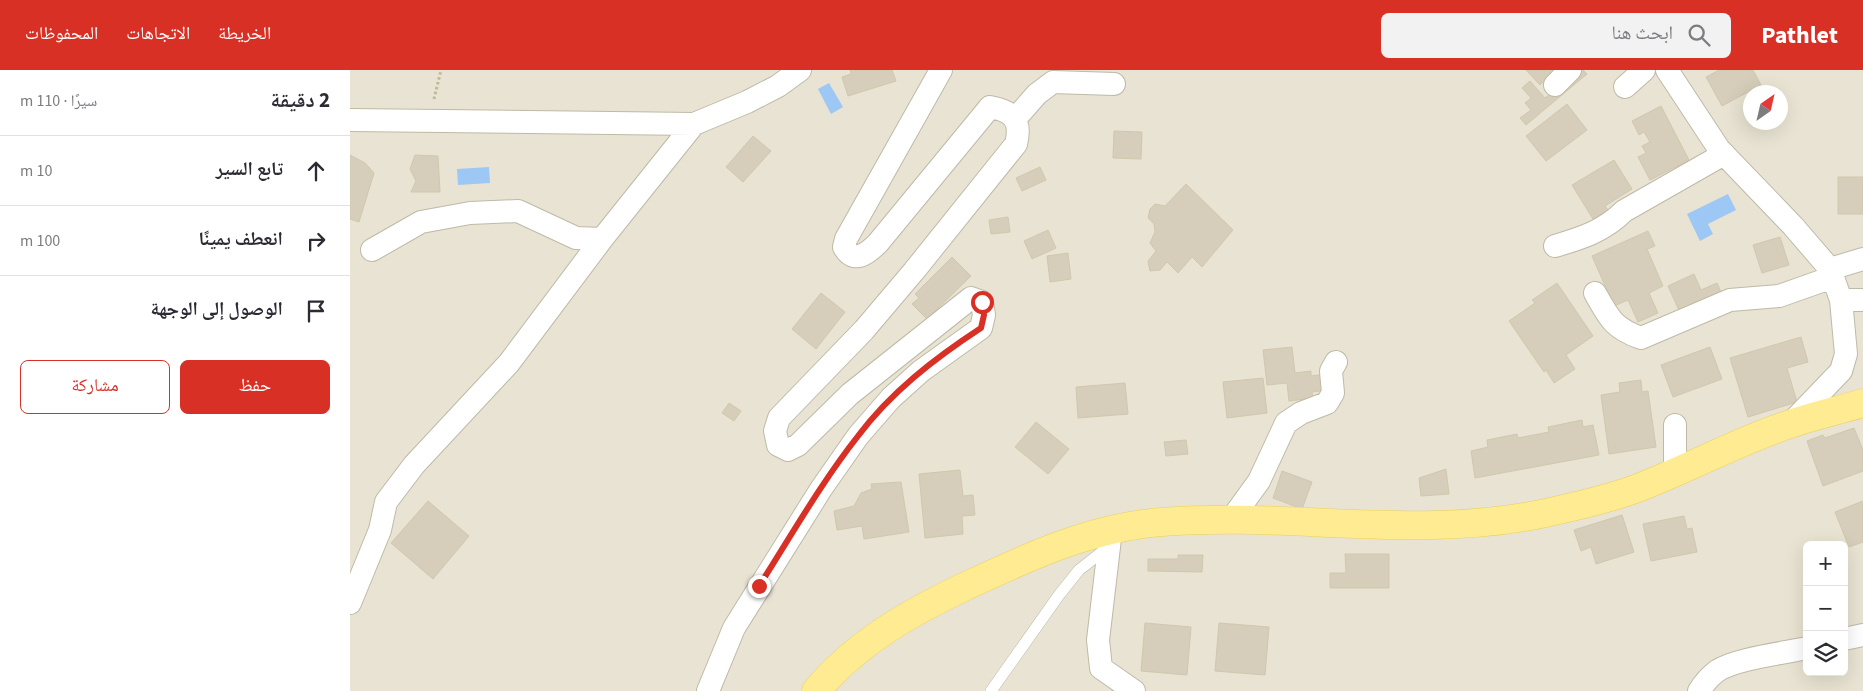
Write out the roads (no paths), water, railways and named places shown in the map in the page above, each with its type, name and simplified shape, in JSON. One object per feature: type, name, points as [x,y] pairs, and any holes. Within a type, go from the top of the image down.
[{"type":"main road","points":[[816,691],[858,648],[938,600],[1011,565],[1066,543],[1111,538],[1161,522],[1230,521],[1406,527],[1480,524],[1535,515],[1636,489],[1791,423],[1863,403]]},
{"type":"street","points":[[350,120],[694,124],[755,98],[778,86],[800,70]]},
{"type":"street","points":[[708,691],[734,628],[821,489],[858,436],[892,398],[921,371],[981,328],[984,315],[982,302],[971,298],[850,394],[798,445],[788,450],[778,445],[775,432],[779,418],[864,330],[1016,144],[1019,131],[1016,119],[1004,109],[990,108],[878,243],[863,256],[854,257],[848,253],[844,247],[846,239],[941,70]]},
{"type":"street","points":[[1625,87],[1644,70]]},
{"type":"street","points":[[1667,70],[1724,154],[1793,226],[1832,273],[1840,300],[1846,354],[1841,371],[1791,423]]},
{"type":"street","points":[[1016,119],[1037,94],[1053,82],[1114,84]]},
{"type":"street","points":[[350,603],[380,530],[386,502],[414,465],[509,364],[602,239],[694,124]]},
{"type":"street","points":[[1555,246],[1593,234],[1613,222],[1624,211],[1724,154]]},
{"type":"street","points":[[372,250],[421,222],[479,213],[518,211],[576,238],[602,239]]},
{"type":"street","points":[[1595,293],[1610,321],[1627,334],[1641,338],[1730,300],[1779,296],[1863,259]]},
{"type":"street","points":[[1840,300],[1863,300]]},
{"type":"street","points":[[1230,521],[1260,481],[1286,423],[1301,413],[1327,403],[1333,393],[1331,370],[1336,362]]},
{"type":"street","points":[[1675,472],[1676,425]]},
{"type":"street","points":[[1111,538],[1098,640],[1102,668],[1134,691]]},
{"type":"street","points":[[1848,638],[1863,635]]},
{"type":"street","points":[[1699,691],[1708,678],[1718,670],[1803,649]]},
{"type":"lane","points":[[991,691],[1059,595],[1079,570],[1111,538]]},
{"type":"water","points":[[829,83],[843,107],[831,114],[818,89]]},
{"type":"water","points":[[489,167],[490,183],[458,185],[457,169]]},
{"type":"water","points":[[1728,194],[1736,210],[1708,224],[1713,234],[1700,241],[1687,214]]}]
